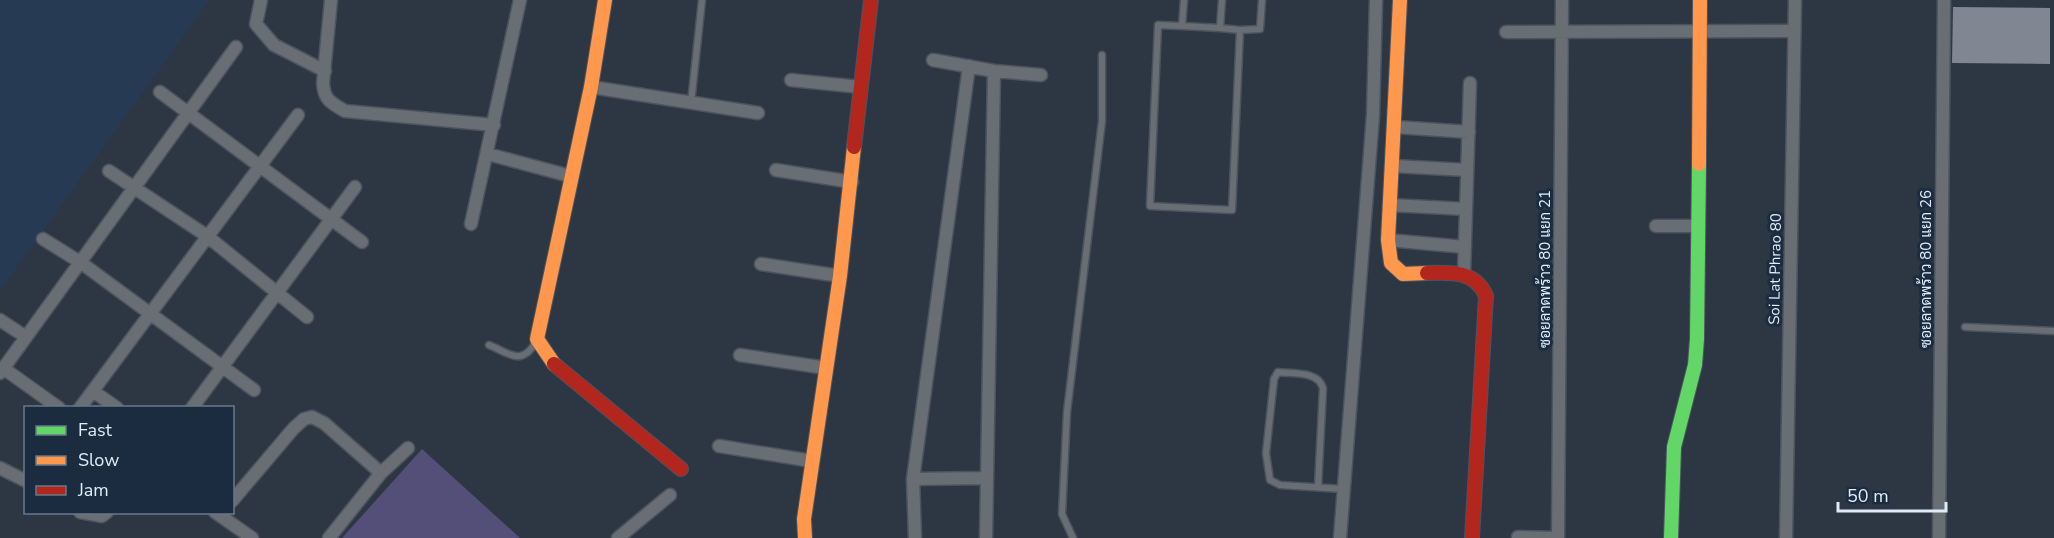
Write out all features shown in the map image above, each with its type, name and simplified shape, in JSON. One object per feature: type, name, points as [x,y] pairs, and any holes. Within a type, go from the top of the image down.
[{"type":"street","points":[[261,0],[256,24],[274,45],[325,71]]},
{"type":"street","points":[[331,0],[322,83],[324,96],[330,103],[345,111],[494,126]]},
{"type":"street","points":[[471,224],[520,0]]},
{"type":"street","points":[[605,0],[591,87],[570,176],[537,339],[555,366],[681,469]]},
{"type":"street","points":[[806,538],[804,519],[840,276],[871,0]]},
{"type":"street","points":[[1340,538],[1372,115],[1376,0]]},
{"type":"street","points":[[1400,0],[1396,127],[1389,205],[1388,240],[1391,263],[1403,274],[1464,274],[1477,279],[1484,285],[1486,296],[1472,538]]},
{"type":"street","name":"ซอยลาดพร้าว 80 แยก 21","points":[[1558,538],[1562,0]]},
{"type":"street","points":[[1671,538],[1674,447],[1695,365],[1700,0]]},
{"type":"street","name":"Soi Lat Phrao 80","points":[[1786,538],[1795,0]]},
{"type":"street","name":"ซอยลาดพร้าว 80 แยก 26","points":[[1939,538],[1944,0]]},
{"type":"street","points":[[1506,32],[1794,31]]},
{"type":"street","points":[[56,406],[2,370],[236,47]]},
{"type":"street","points":[[933,60],[994,71],[1041,75]]},
{"type":"street","points":[[915,538],[913,479],[969,66]]},
{"type":"street","points":[[986,538],[985,478],[994,71]]},
{"type":"street","points":[[791,80],[860,87]]},
{"type":"street","points":[[1464,274],[1470,83]]},
{"type":"street","points":[[591,87],[758,113]]},
{"type":"street","points":[[160,92],[362,242]]},
{"type":"street","points":[[82,406],[298,115]]},
{"type":"street","points":[[1396,127],[1469,132]]},
{"type":"street","points":[[488,154],[570,176]]},
{"type":"street","points":[[1392,166],[1467,170]]},
{"type":"street","points":[[109,171],[135,186],[207,237],[279,292],[307,317]]},
{"type":"street","points":[[776,171],[852,182]]},
{"type":"street","points":[[194,406],[355,187]]},
{"type":"street","points":[[1389,205],[1466,209]]},
{"type":"street","points":[[1656,226],[1698,226]]},
{"type":"street","points":[[43,239],[80,262],[254,390]]},
{"type":"street","points":[[1388,240],[1465,247]]},
{"type":"street","points":[[761,264],[840,276]]},
{"type":"street","points":[[0,320],[26,337]]},
{"type":"street","points":[[741,355],[826,368]]},
{"type":"street","points":[[93,391],[114,406]]},
{"type":"street","points":[[234,499],[293,429],[304,419],[312,417],[324,423],[381,473]]},
{"type":"street","points":[[719,446],[812,460]]},
{"type":"street","points":[[329,538],[381,473],[408,448]]},
{"type":"street","points":[[0,468],[24,480]]},
{"type":"street","points":[[913,479],[985,478]]},
{"type":"street","points":[[618,538],[670,495]]},
{"type":"street","points":[[87,514],[102,516],[105,514]]},
{"type":"street","points":[[219,514],[252,538]]},
{"type":"street","points":[[1518,537],[1558,538]]},
{"type":"lane","points":[[691,103],[702,0]]},
{"type":"lane","points":[[1182,26],[1184,0]]},
{"type":"lane","points":[[1220,28],[1222,0]]},
{"type":"lane","points":[[1240,30],[1232,210],[1150,206],[1158,25],[1260,29],[1262,0]]},
{"type":"lane","points":[[1073,538],[1062,514],[1067,412],[1102,121],[1102,55]]},
{"type":"lane","points":[[1965,327],[2054,331]]},
{"type":"lane","points":[[489,345],[511,356],[522,356],[530,352],[537,339]]},
{"type":"lane","points":[[1318,487],[1323,388],[1321,380],[1315,376],[1278,372],[1274,379],[1267,446],[1268,475],[1274,484],[1344,489]]},
{"type":"shaded area","points":[[0,0],[209,0],[0,290]]},
{"type":"shaded area","points":[[422,449],[520,538],[342,538]]},
{"type":"building","points":[[1953,7],[2050,8],[2050,64],[1952,63]]},
{"type":"traffic: fast","points":[[1671,538],[1674,447],[1695,365],[1697,339],[1699,164]]},
{"type":"traffic: slow","points":[[554,364],[537,339],[591,87],[605,0]]},
{"type":"traffic: slow","points":[[1400,0],[1388,240],[1391,263],[1403,274],[1427,273]]},
{"type":"traffic: slow","points":[[1699,164],[1700,0]]},
{"type":"traffic: slow","points":[[805,538],[804,519],[840,276],[854,147]]},
{"type":"traffic: jam","points":[[854,147],[871,0]]},
{"type":"traffic: jam","points":[[1427,273],[1454,273],[1469,277],[1482,288],[1486,296],[1472,538]]},
{"type":"traffic: jam","points":[[554,364],[681,469]]}]
